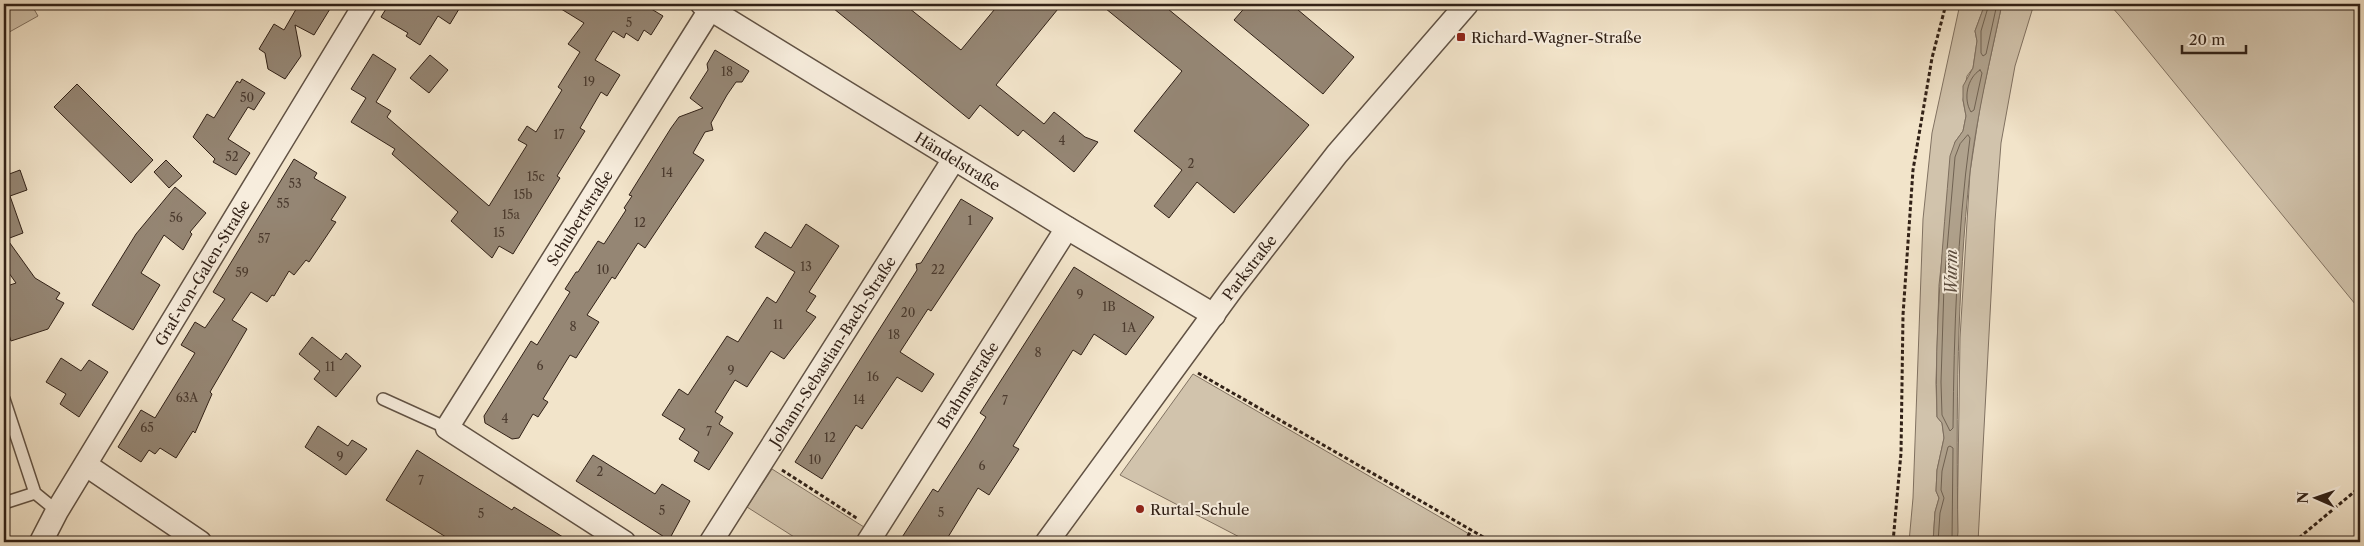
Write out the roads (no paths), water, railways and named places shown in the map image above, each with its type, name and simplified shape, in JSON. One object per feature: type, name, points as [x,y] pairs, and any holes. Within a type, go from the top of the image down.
[{"type":"street","name":"Graf-von-Galen-Straße","points":[[41,542],[57,511],[365,4]]},
{"type":"street","name":"Parkstraße","points":[[1047,542],[1214,315],[1337,154],[1467,4]]},
{"type":"street","name":"Händelstraße","points":[[709,5],[1067,228],[1214,315]]},
{"type":"street","name":"Schubertstraße","points":[[447,428],[709,5]]},
{"type":"street","name":"Johann-Sebastian-Bach-Straße","points":[[711,542],[954,158]]},
{"type":"street","name":"Brahmsstraße","points":[[872,536],[1067,228]]},
{"type":"street","points":[[447,428],[624,542]]},
{"type":"street","points":[[86,465],[200,542]]},
{"type":"lane","points":[[383,399],[447,428]]},
{"type":"lane","points":[[5,405],[35,493],[57,511]]},
{"type":"lane","points":[[4,503],[35,493]]},
{"type":"water","name":"Wurm","points":[[1985,4],[2002,4],[1976,130],[1970,172],[1962,261],[1958,352],[1958,532],[1957,542],[1933,542],[1935,512],[1939,498],[1936,491],[1937,470],[1944,438],[1942,423],[1937,417],[1936,384],[1940,286],[1950,156],[1955,142],[1963,131],[1966,116],[1963,86],[1973,68],[1977,41],[1975,31]]},
{"type":"place","name":"Richard-Wagner-Straße","points":[[1461,37]]},
{"type":"place","name":"Rurtal-Schule","points":[[1140,509]]}]
